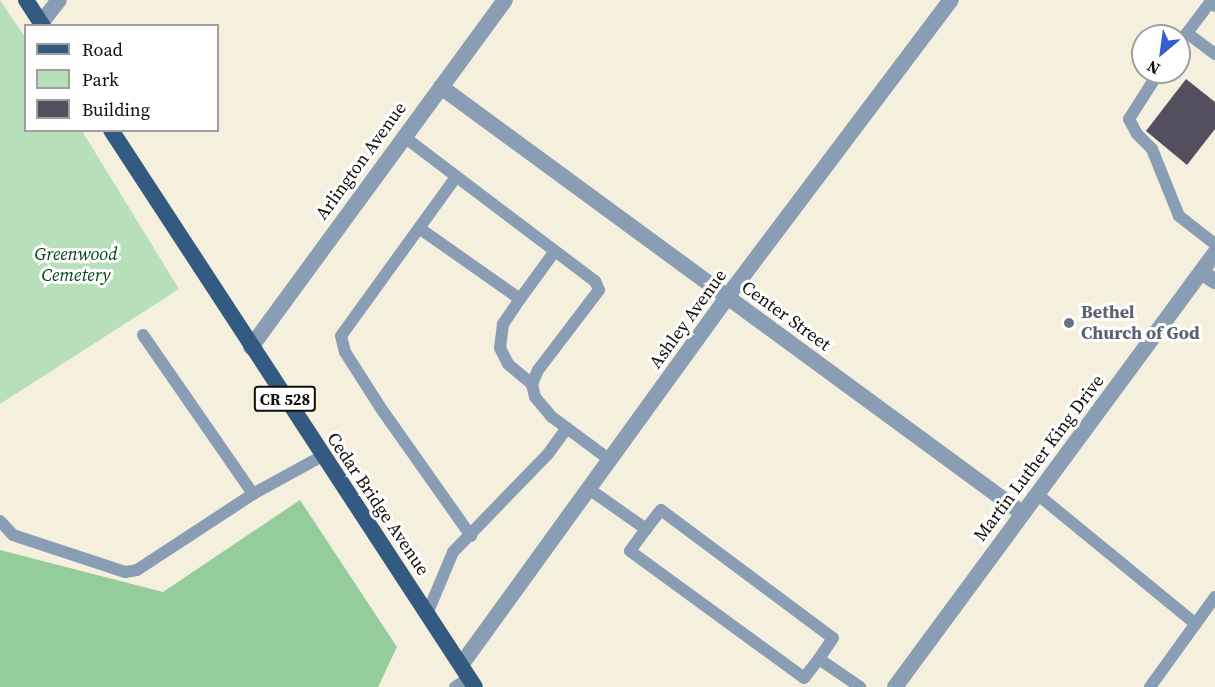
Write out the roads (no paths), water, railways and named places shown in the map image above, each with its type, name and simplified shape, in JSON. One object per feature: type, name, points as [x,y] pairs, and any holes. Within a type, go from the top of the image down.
[{"type":"main road","points":[[26,0],[42,24]]},
{"type":"main road","name":"Cedar Bridge Avenue","points":[[112,132],[427,614],[465,679]]},
{"type":"street","points":[[42,24],[59,0]]},
{"type":"street","name":"Arlington Avenue","points":[[251,347],[403,136],[505,0]]},
{"type":"street","name":"Ashley Avenue","points":[[465,679],[609,460],[727,297],[951,0]]},
{"type":"street","name":"Center Street","points":[[441,87],[1022,513]]},
{"type":"street","name":"Martin Luther King Drive","points":[[895,687],[1036,494],[1208,277],[1215,253]]},
{"type":"lane","points":[[1191,28],[1210,2],[1215,6]]},
{"type":"lane","points":[[1191,36],[1215,54]]},
{"type":"lane","points":[[1151,84],[1129,119],[1137,134],[1152,149],[1179,216],[1215,244]]},
{"type":"lane","points":[[403,136],[595,281],[599,290],[538,370],[532,384],[535,397],[567,428],[609,460]]},
{"type":"lane","points":[[456,177],[341,336],[345,352],[380,407],[471,537]]},
{"type":"lane","points":[[419,228],[520,300]]},
{"type":"lane","points":[[532,384],[508,364],[500,348],[503,324],[555,251]]},
{"type":"lane","points":[[143,335],[253,495]]},
{"type":"lane","points":[[427,614],[453,552],[471,537],[548,454],[567,428]]},
{"type":"lane","points":[[0,521],[14,535],[125,572],[137,570],[253,495],[322,456]]},
{"type":"lane","points":[[589,489],[645,529]]},
{"type":"lane","points":[[1036,494],[1196,624]]},
{"type":"lane","points":[[661,510],[833,638],[819,659],[804,678],[630,551],[661,510]]},
{"type":"lane","points":[[1150,687],[1215,597]]},
{"type":"lane","points":[[819,659],[860,687]]},
{"type":"place","name":"Bethel Church of God","points":[[1069,323]]},
{"type":"park label","name":"Greenwood Cemetery","points":[[76,265]]}]
